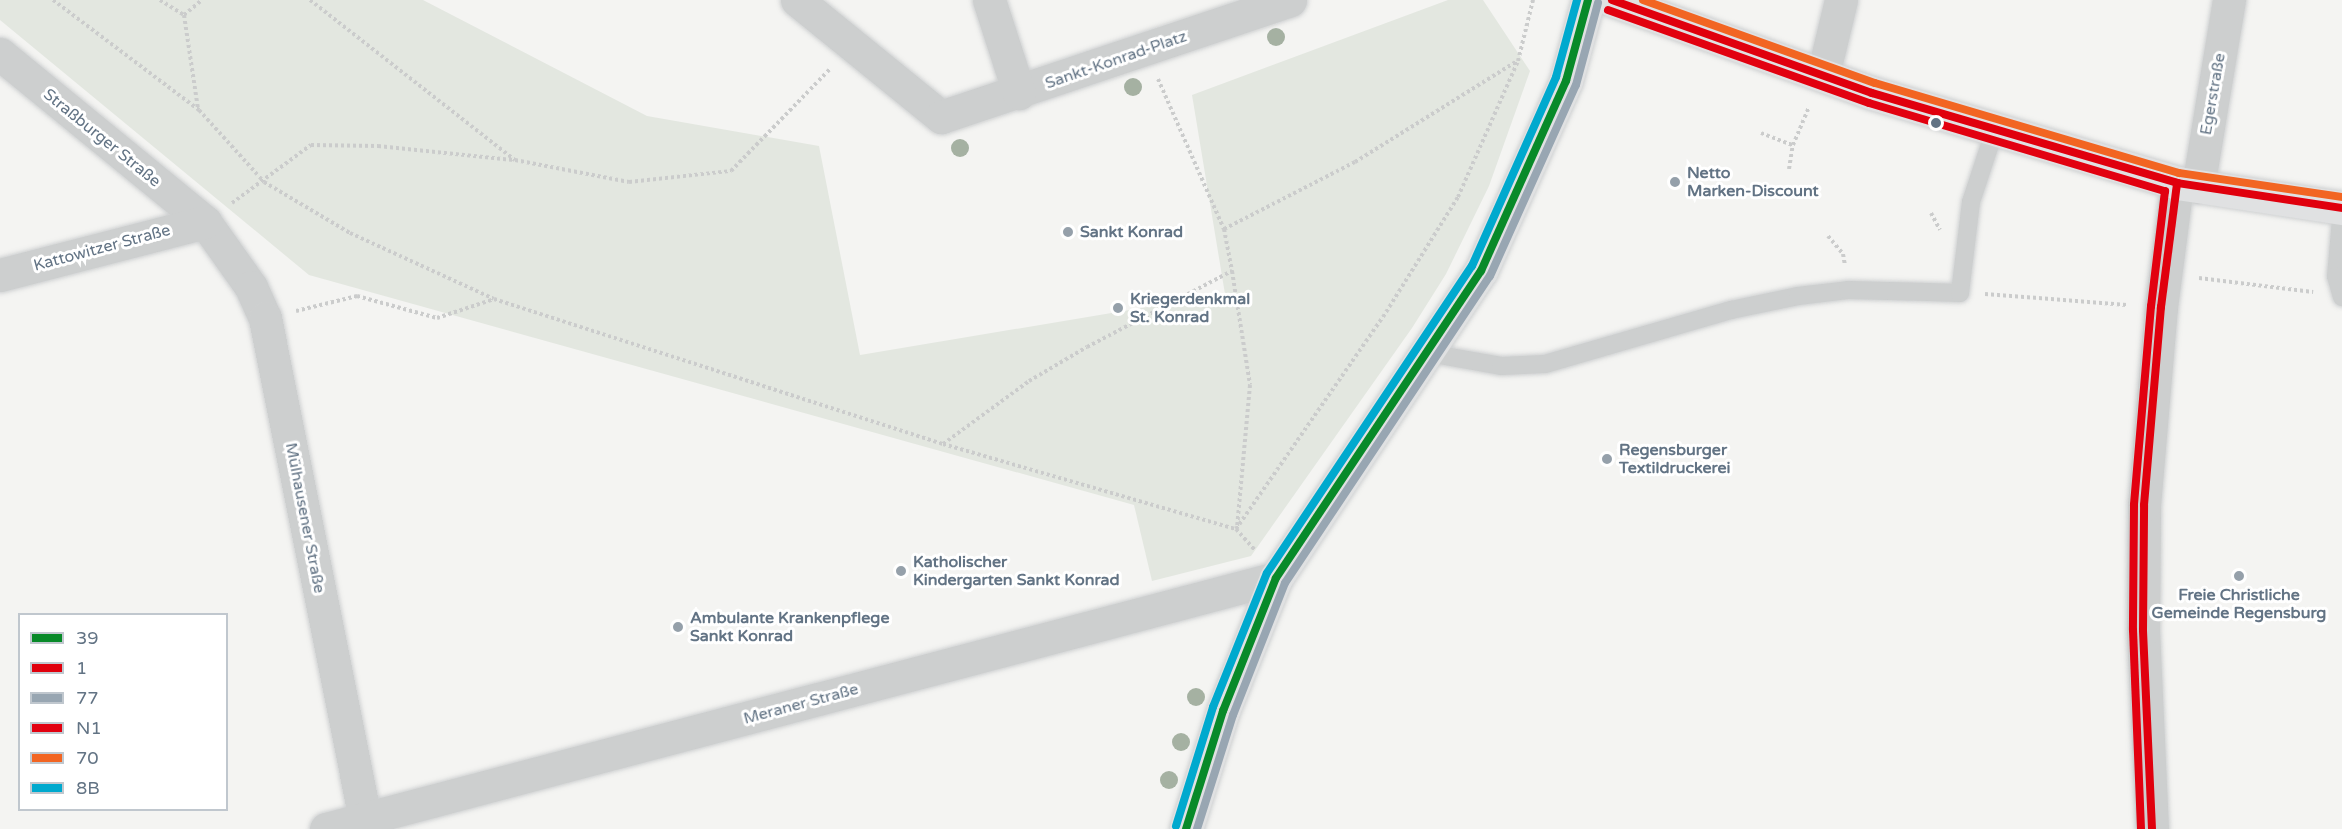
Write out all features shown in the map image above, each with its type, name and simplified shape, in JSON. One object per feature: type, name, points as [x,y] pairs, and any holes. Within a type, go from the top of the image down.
[{"type":"street","points":[[797,0],[851,46]]},
{"type":"street","points":[[989,0],[1019,93]]},
{"type":"street","name":"Sankt-Konrad-Platz","points":[[851,46],[941,117],[1019,93],[1290,0]]},
{"type":"street","points":[[1186,829],[1223,711],[1276,578],[1481,271],[1502,230],[1566,81],[1588,0]]},
{"type":"street","points":[[1612,0],[1823,75],[1995,129],[2187,185],[2342,208]]},
{"type":"street","points":[[1823,75],[1841,0]]},
{"type":"street","name":"Egerstraße","points":[[2152,829],[2144,664],[2144,505],[2161,307],[2166,274],[2229,0]]},
{"type":"street","name":"Straßburger Straße","points":[[0,54],[205,222]]},
{"type":"street","name":"Kattowitzer Straße","points":[[0,275],[205,222]]},
{"type":"street","name":"Mülhausener Straße","points":[[205,222],[251,287],[265,318],[366,824]]},
{"type":"street","name":"Meraner Straße","points":[[326,829],[366,824],[1276,578]]},
{"type":"lane","points":[[1428,352],[1501,366],[1545,364],[1731,310],[1798,296],[1848,290],[1960,292],[1971,202],[1995,129]]},
{"type":"lane","points":[[2341,296],[2336,276],[2342,208]]},
{"type":"path","points":[[53,0],[199,110],[264,182],[350,233],[495,298],[944,444],[1236,529],[1276,578]]},
{"type":"path","points":[[160,0],[184,15],[199,110]]},
{"type":"path","points":[[184,15],[202,0]]},
{"type":"path","points":[[310,0],[515,160]]},
{"type":"path","points":[[1236,529],[1383,317],[1458,197],[1518,61],[1533,0]]},
{"type":"path","points":[[240,198],[311,145],[378,146],[515,160],[629,182],[731,171],[851,46]]},
{"type":"path","points":[[1147,50],[1224,229],[1232,271],[1250,385],[1236,529]]},
{"type":"path","points":[[1224,229],[1355,162],[1518,61]]},
{"type":"path","points":[[1789,169],[1793,145],[1823,75]]},
{"type":"path","points":[[1761,134],[1793,145]]},
{"type":"path","points":[[944,444],[1048,370],[1232,271]]},
{"type":"path","points":[[2166,274],[2341,296]]},
{"type":"path","points":[[1960,292],[2161,307]]},
{"type":"path","points":[[265,318],[357,296],[437,318],[495,298]]},
{"type":"shaded area","points":[[0,0],[423,0],[647,116],[819,146],[860,355],[1225,294],[1192,95],[1448,0],[1483,0],[1530,71],[1489,186],[1446,274],[1412,328],[1251,556],[1152,581],[1134,505],[309,275],[0,20]]},
{"type":"transit line","name":"8B","points":[[1176,826],[1213,707],[1267,573],[1472,266],[1556,77],[1577,0]]},
{"type":"transit line","name":"39","points":[[1186,829],[1223,711],[1276,578],[1481,271],[1566,81],[1588,0]]},
{"type":"transit line","name":"1","points":[[1612,0],[1872,93],[2177,183],[2342,208]]},
{"type":"transit line","name":"70","points":[[1643,0],[1875,83],[2179,173],[2342,197]]},
{"type":"transit line","name":"77","points":[[1197,829],[1233,715],[1285,583],[1490,276],[1576,85],[1598,3]]},
{"type":"transit line","name":"N1","points":[[1608,10],[1869,103],[2165,191],[2151,306],[2134,505],[2133,630],[2141,829]]},
{"type":"transit line","name":"1","points":[[2152,829],[2143,630],[2144,505],[2161,307],[2177,183]]},
{"type":"place","name":"Netto Marken-Discount","points":[[1675,182]]},
{"type":"place","name":"Sankt Konrad","points":[[1068,232]]},
{"type":"place","name":"Kriegerdenkmal St. Konrad","points":[[1118,308]]},
{"type":"place","name":"Regensburger Textildruckerei","points":[[1607,459]]},
{"type":"place","name":"Katholischer Kindergarten Sankt Konrad","points":[[901,571]]},
{"type":"place","name":"Freie Christliche Gemeinde Regensburg","points":[[2239,576]]},
{"type":"place","name":"Ambulante Krankenpflege Sankt Konrad","points":[[678,627]]}]
